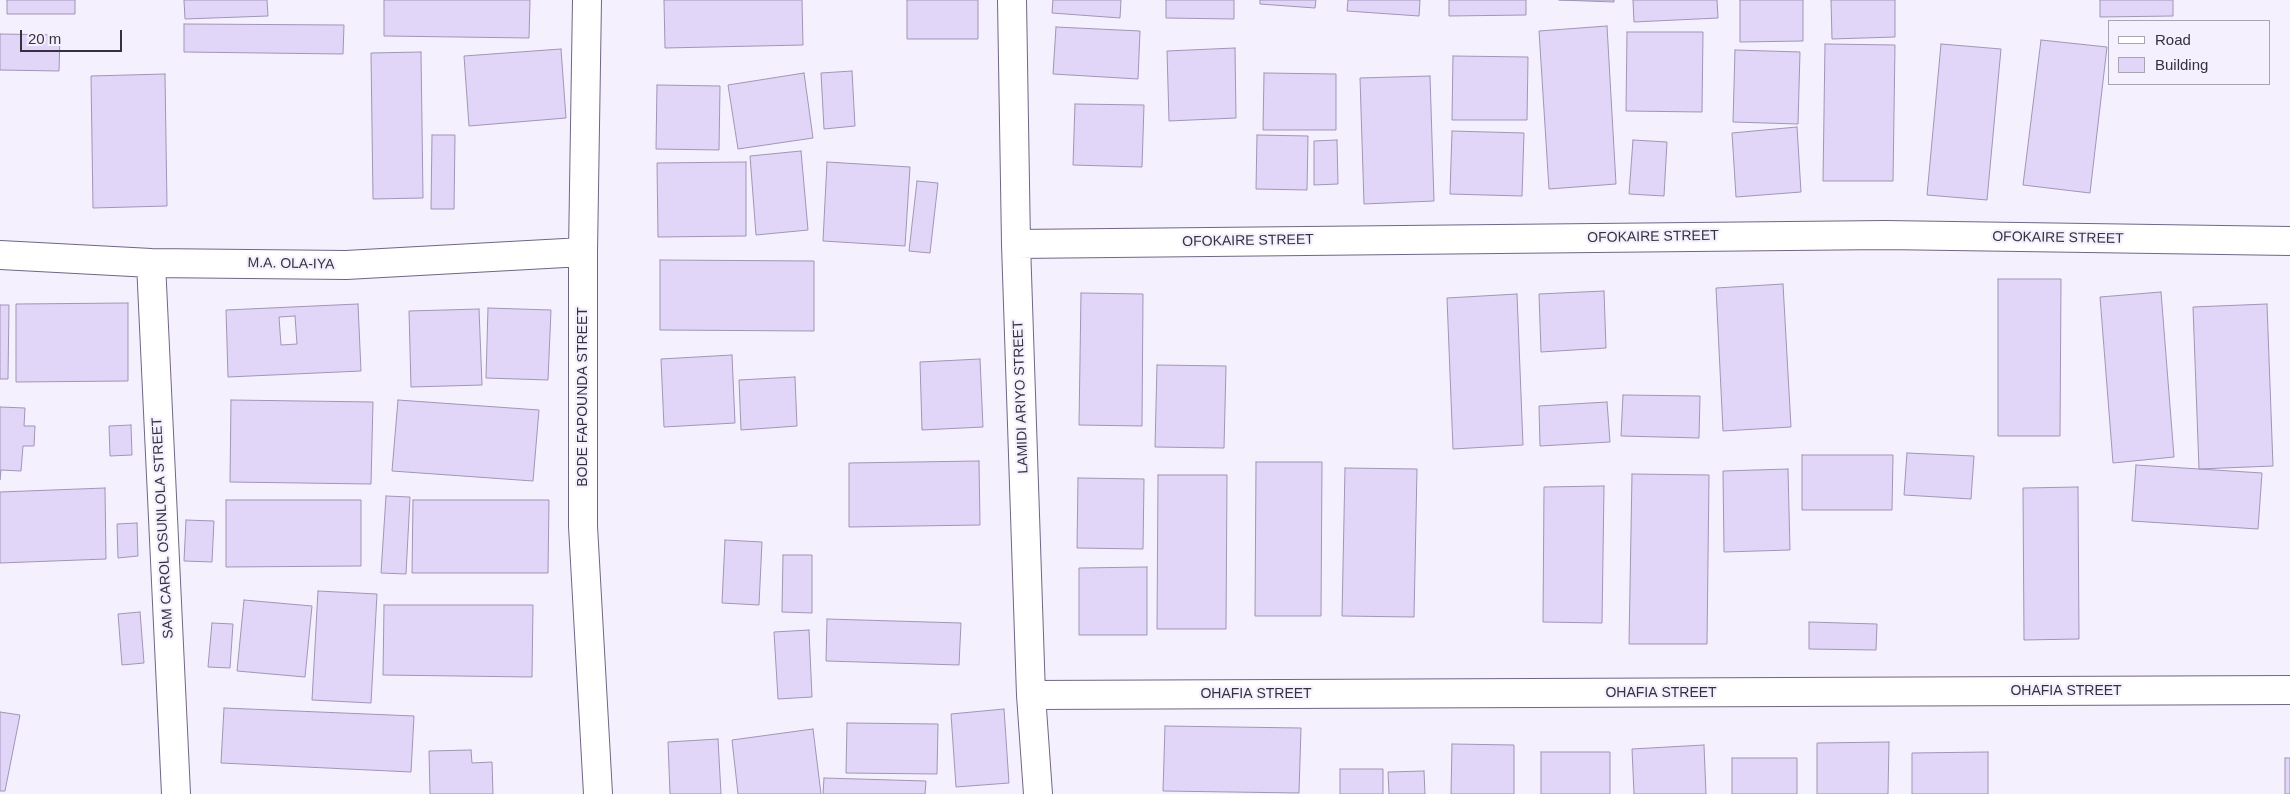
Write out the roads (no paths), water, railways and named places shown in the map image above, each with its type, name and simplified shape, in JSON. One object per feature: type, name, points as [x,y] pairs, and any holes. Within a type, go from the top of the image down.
[{"type":"street","name":"BODE FAPOUNDA STREET","points":[[587,0],[583,252],[583,526],[598,794]]},
{"type":"street","name":"LAMIDI ARIYO STREET","points":[[1012,0],[1016,244],[1031,695],[1038,794]]},
{"type":"street","name":"OFOKAIRE STREET","points":[[1016,244],[1885,235],[2290,241]]},
{"type":"street","name":"M.A. OLA-IYA","points":[[0,254],[150,263],[346,265],[583,252]]},
{"type":"street","name":"SAM CAROL OSUNLOLA STREET","points":[[150,263],[176,794]]},
{"type":"street","name":"OHAFIA STREET","points":[[1031,695],[2290,690]]}]
